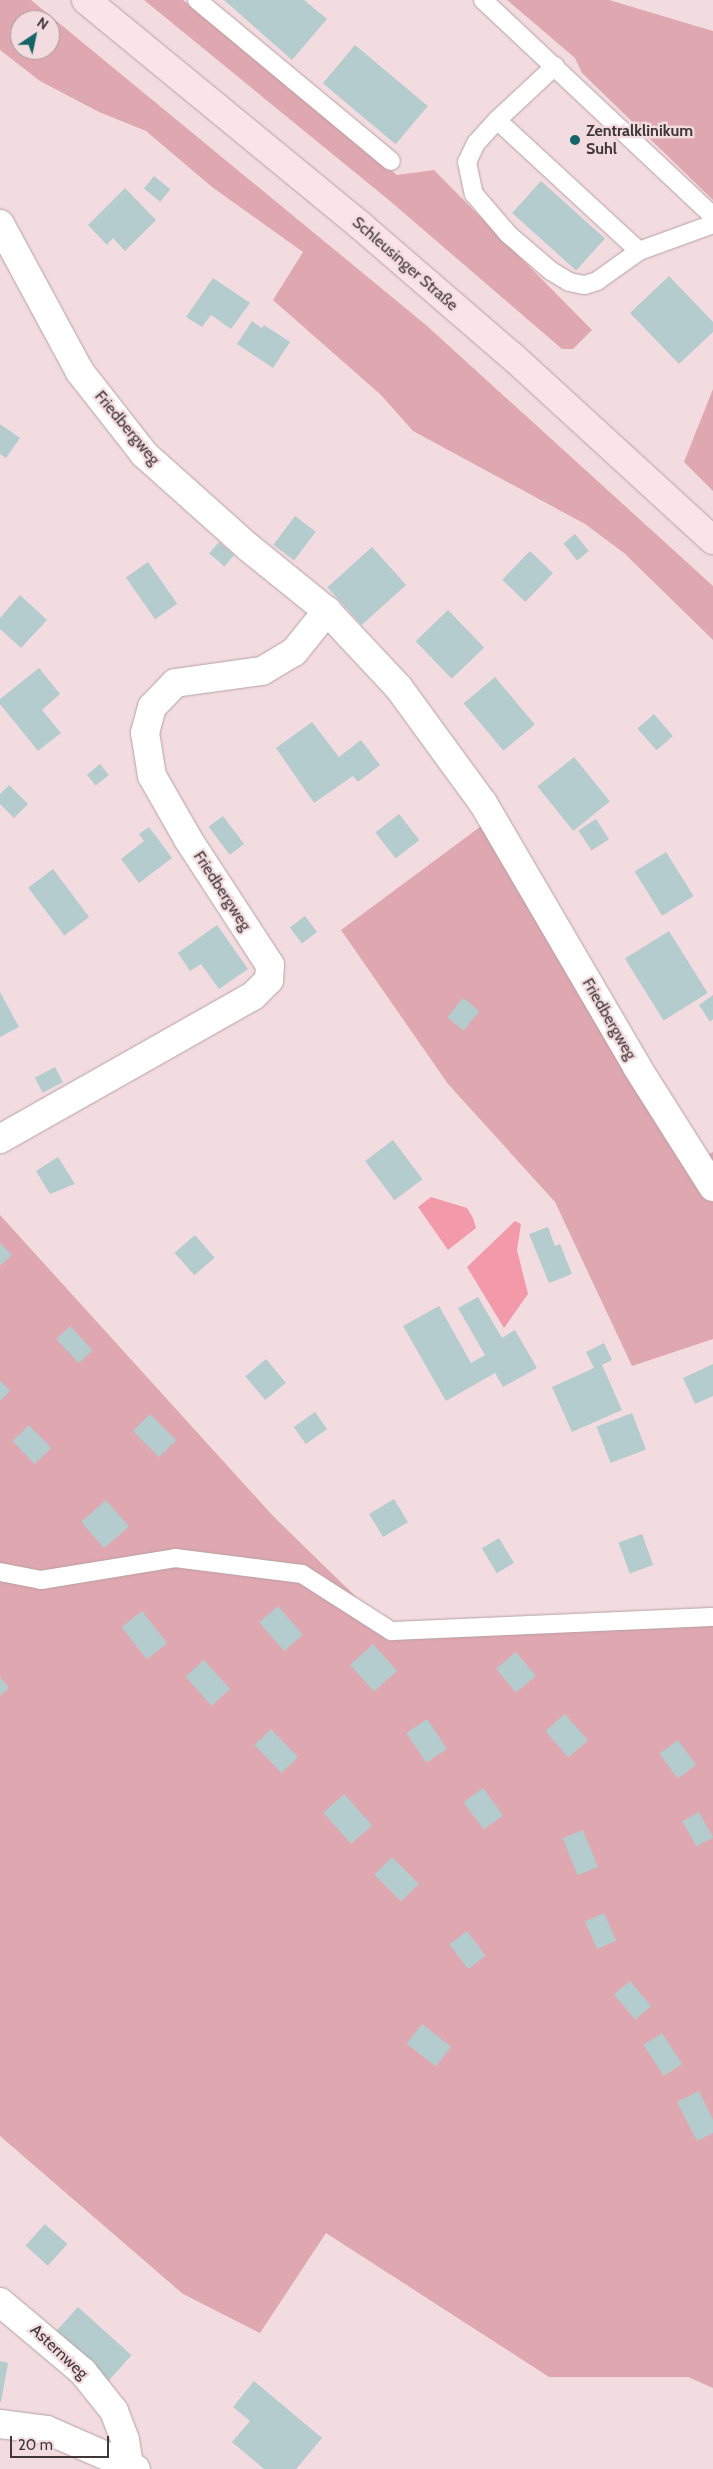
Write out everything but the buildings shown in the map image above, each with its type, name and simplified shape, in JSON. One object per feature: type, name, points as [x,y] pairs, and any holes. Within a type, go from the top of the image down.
[{"type":"main road","name":"Schleusinger Straße","points":[[86,0],[361,226],[513,357],[713,540]]},
{"type":"street","name":"Friedbergweg","points":[[0,224],[80,372],[144,454],[248,546],[326,611],[399,688],[483,803],[637,1068],[713,1187]]},
{"type":"street","name":"Friedbergweg","points":[[0,1139],[253,996],[269,980],[270,965],[188,838],[152,776],[145,733],[152,707],[175,683],[262,670],[294,652],[326,611]]},
{"type":"street","name":"Asternweg","points":[[0,2302],[83,2372],[114,2411],[126,2440],[132,2467]]},
{"type":"street","points":[[0,2424],[46,2430],[132,2467]]},
{"type":"lane","points":[[197,0],[391,160]]},
{"type":"lane","points":[[482,0],[555,66],[713,216]]},
{"type":"lane","points":[[555,66],[497,120],[476,143],[467,162],[474,194],[508,234],[551,270],[569,282],[585,285],[597,280],[639,251],[713,224]]},
{"type":"lane","points":[[497,120],[639,251]]},
{"type":"lane","points":[[0,1572],[41,1580],[175,1558],[302,1574],[391,1631],[713,1617]]},
{"type":"shaded area","points":[[0,0],[31,0],[43,10],[10,10],[10,58],[0,50]]},
{"type":"shaded area","points":[[144,0],[183,0],[397,175],[434,170],[592,330],[573,349],[562,349],[390,201]]},
{"type":"shaded area","points":[[507,0],[609,0],[713,31],[713,200],[582,73],[575,58]]},
{"type":"shaded area","points":[[60,24],[426,325],[713,586],[713,640],[624,553],[585,524],[413,431],[381,395],[273,300],[303,252],[212,187],[146,131],[99,112],[40,81],[13,60],[60,60]]},
{"type":"shaded area","points":[[713,389],[713,491],[684,462]]},
{"type":"shaded area","points":[[492,818],[698,1160],[713,1152],[713,1339],[632,1366],[555,1202],[448,1084],[341,930]]},
{"type":"shaded area","points":[[431,1197],[467,1208],[473,1218],[476,1228],[448,1250],[418,1207]]},
{"type":"shaded area","points":[[0,1215],[274,1517],[391,1631],[713,1617],[713,2388],[688,2377],[549,2377],[326,2233],[260,2333],[183,2294],[0,2136]]},
{"type":"shaded area","points":[[515,1221],[521,1224],[517,1250],[528,1294],[504,1328],[467,1267]]},
{"type":"place","name":"Zentralklinikum Suhl","points":[[575,140]]}]
